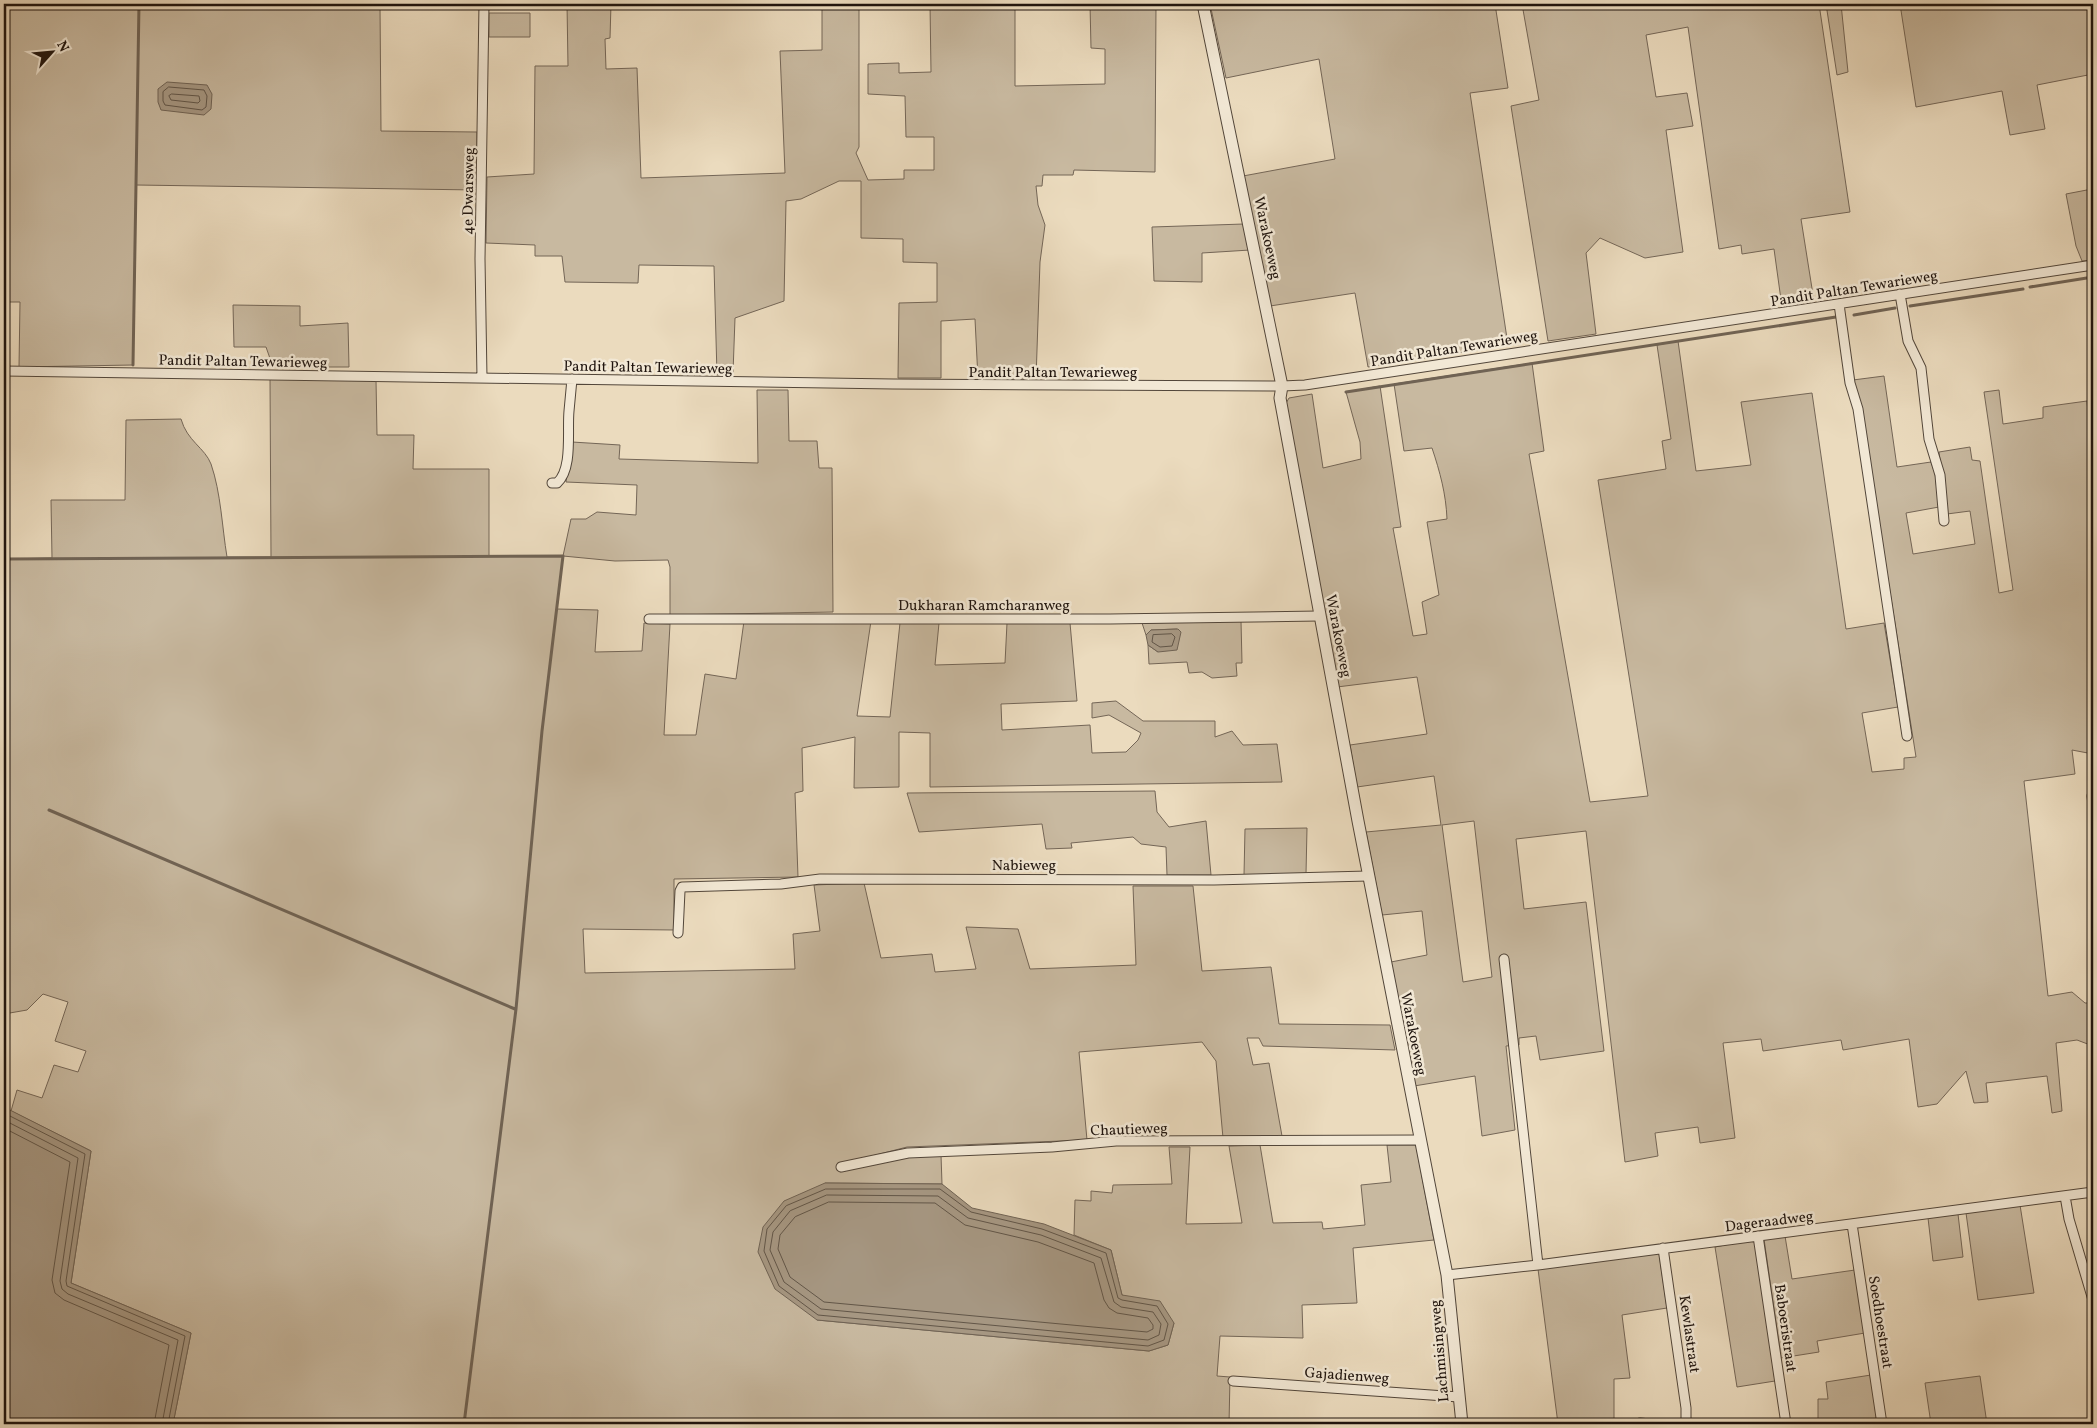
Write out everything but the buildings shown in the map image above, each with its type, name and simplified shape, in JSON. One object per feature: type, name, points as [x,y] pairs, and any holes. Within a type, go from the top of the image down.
[{"type":"street","name":"4e Dwarsweg","points":[[482,378],[480,260],[484,4]]},
{"type":"street","name":"Warakoeweg","points":[[1203,4],[1282,386],[1280,398],[1319,616],[1447,1275]]},
{"type":"street","name":"Pandit Paltan Tewarieweg","points":[[4,371],[1081,386],[1305,385],[2093,265]]},
{"type":"street","points":[[1900,294],[1908,341],[1921,368],[1929,439],[1940,475],[1944,521]]},
{"type":"street","points":[[1839,304],[1850,383],[1858,409],[1907,736]]},
{"type":"street","points":[[552,483],[557,483],[562,479],[565,466],[569,440],[572,379]]},
{"type":"street","name":"Dukharan Ramcharanweg","points":[[649,618],[1061,619],[1319,616]]},
{"type":"street","name":"Nabieweg","points":[[678,933],[680,888],[781,884],[820,879],[1214,880],[1368,876]]},
{"type":"street","points":[[1504,959],[1538,1265]]},
{"type":"street","name":"Chautieweg","points":[[841,1167],[908,1152],[1006,1150],[1116,1141],[1420,1140]]},
{"type":"street","name":"Dageraadweg","points":[[1447,1275],[1538,1265],[2093,1192]]},
{"type":"street","points":[[2065,1196],[2069,1219],[2093,1300]]},
{"type":"street","name":"Soedhoestraat","points":[[1852,1224],[1882,1424]]},
{"type":"street","name":"Baboeristraat","points":[[1758,1236],[1786,1424]]},
{"type":"street","name":"Kewlastraat","points":[[1663,1248],[1686,1408],[1686,1424]]},
{"type":"street","name":"Lachmisingweg","points":[[1447,1275],[1462,1424]]},
{"type":"street","name":"Gajadienweg","points":[[1233,1381],[1459,1397]]},
{"type":"shaded area","points":[[4,4],[324,4],[325,9],[380,7],[381,131],[477,132],[477,190],[136,185],[133,365],[19,367],[20,302],[4,302]]},
{"type":"shaded area","points":[[567,4],[611,4],[610,38],[605,39],[606,69],[637,68],[641,178],[785,173],[780,51],[822,50],[822,4],[859,4],[859,147],[856,153],[868,180],[904,179],[904,170],[934,170],[934,137],[906,137],[905,96],[868,94],[868,64],[899,63],[899,73],[931,72],[930,4],[1015,4],[1015,86],[1105,84],[1105,49],[1091,48],[1090,4],[1156,4],[1155,172],[1074,170],[1073,175],[1043,175],[1042,186],[1036,186],[1038,205],[1045,225],[1040,262],[1036,379],[978,379],[975,319],[941,321],[941,378],[898,378],[899,303],[937,302],[937,263],[903,262],[903,239],[861,238],[861,181],[839,181],[801,199],[786,201],[784,301],[735,318],[733,373],[717,375],[714,266],[639,265],[638,283],[565,282],[562,256],[535,256],[535,245],[486,243],[487,177],[534,174],[535,66],[568,66]]},
{"type":"shaded area","points":[[1210,4],[1495,4],[1508,88],[1470,93],[1508,345],[1368,367],[1355,293],[1270,306],[1243,176],[1335,159],[1319,59],[1226,78]]},
{"type":"shaded area","points":[[1522,4],[1819,4],[1850,212],[1801,219],[1814,301],[1782,307],[1774,249],[1742,254],[1741,245],[1719,249],[1688,27],[1646,35],[1656,97],[1687,93],[1693,126],[1666,130],[1683,252],[1645,258],[1600,238],[1586,253],[1596,334],[1548,341],[1511,106],[1539,100]]},
{"type":"shaded area","points":[[1826,4],[1841,4],[1848,72],[1837,75]]},
{"type":"shaded area","points":[[1900,4],[2093,4],[2093,74],[2037,85],[2045,129],[2010,135],[2002,91],[1916,107]]},
{"type":"shaded area","points":[[489,13],[530,13],[530,37],[489,37]]},
{"type":"shaded area","points":[[2092,189],[2093,260],[2082,261],[2076,246],[2066,194]]},
{"type":"shaded area","points":[[1244,224],[1250,250],[1202,253],[1202,282],[1154,281],[1152,227]]},
{"type":"shaded area","points":[[233,305],[300,306],[300,326],[348,323],[349,367],[273,367],[266,347],[234,347]]},
{"type":"shaded area","points":[[1678,341],[1696,471],[1751,465],[1741,402],[1812,393],[1846,629],[1884,623],[1898,707],[1862,713],[1872,772],[1904,769],[1904,758],[1916,757],[1861,408],[1853,380],[1884,376],[1897,467],[1931,462],[1935,473],[1939,507],[1906,513],[1913,554],[1975,544],[1970,511],[1947,514],[1939,452],[1970,447],[1972,460],[1980,461],[1999,593],[2013,590],[1984,392],[1999,390],[2003,424],[2043,418],[2043,407],[2087,401],[2093,465],[2093,754],[2072,750],[2075,774],[2024,781],[2048,996],[2072,992],[2085,1003],[2093,1003],[2093,1046],[2077,1040],[2056,1043],[2062,1111],[2052,1113],[2047,1076],[1986,1083],[1988,1102],[1974,1103],[1966,1071],[1937,1104],[1918,1107],[1909,1039],[1843,1050],[1841,1040],[1763,1051],[1761,1039],[1723,1043],[1735,1138],[1700,1143],[1698,1127],[1655,1133],[1658,1156],[1625,1162],[1586,831],[1516,839],[1524,909],[1586,902],[1604,1051],[1540,1060],[1536,1036],[1519,1038],[1519,1045],[1506,1046],[1515,1130],[1482,1136],[1475,1076],[1414,1086],[1391,962],[1427,955],[1422,911],[1382,915],[1366,832],[1441,825],[1434,776],[1357,787],[1350,745],[1427,734],[1417,677],[1337,687],[1285,405],[1289,398],[1312,394],[1323,468],[1361,459],[1360,442],[1346,392],[1380,386],[1401,527],[1393,528],[1413,636],[1427,634],[1422,602],[1439,595],[1427,522],[1447,519],[1445,501],[1440,474],[1432,448],[1404,451],[1394,384],[1532,363],[1544,451],[1529,454],[1590,802],[1648,796],[1598,480],[1666,469],[1662,441],[1671,439],[1657,345]],"holes":[[[1474,821],[1492,977],[1463,982],[1442,825]]]},
{"type":"shaded area","points":[[270,378],[376,380],[377,435],[414,435],[413,469],[489,469],[489,556],[563,556],[557,609],[598,610],[595,652],[642,651],[644,623],[670,624],[664,735],[696,735],[705,674],[736,679],[744,621],[871,621],[857,716],[890,717],[900,623],[939,623],[935,665],[1005,663],[1007,623],[1070,623],[1077,701],[1001,704],[1002,730],[1090,725],[1092,753],[1126,752],[1138,740],[1141,733],[1109,715],[1092,718],[1092,703],[1116,701],[1143,721],[1215,721],[1215,737],[1232,731],[1243,745],[1277,744],[1282,782],[930,787],[930,733],[899,732],[899,787],[854,788],[855,737],[802,748],[803,791],[795,793],[798,877],[674,879],[674,930],[583,929],[585,973],[795,969],[793,934],[820,931],[814,885],[864,883],[881,958],[932,954],[935,972],[976,969],[966,927],[1018,929],[1030,969],[1136,965],[1133,886],[1193,886],[1202,971],[1271,967],[1279,1024],[1390,1025],[1395,1050],[1263,1046],[1259,1038],[1247,1038],[1253,1065],[1269,1063],[1282,1136],[1223,1138],[1216,1061],[1202,1042],[1079,1052],[1087,1140],[907,1147],[837,1165],[840,1172],[909,1155],[941,1155],[942,1184],[825,1183],[817,1320],[1149,1351],[1168,1345],[1174,1323],[1122,1295],[1111,1250],[1074,1235],[1075,1200],[1091,1201],[1091,1191],[1112,1193],[1113,1185],[1172,1184],[1169,1147],[1190,1147],[1186,1224],[1242,1223],[1229,1146],[1260,1145],[1273,1223],[1322,1222],[1323,1229],[1365,1225],[1361,1185],[1391,1182],[1387,1145],[1416,1145],[1434,1240],[1353,1248],[1357,1303],[1302,1305],[1303,1338],[1220,1336],[1217,1376],[1230,1377],[1229,1424],[173,1424],[191,1333],[71,1283],[91,1151],[11,1111],[17,1090],[42,1098],[54,1065],[78,1072],[86,1051],[55,1041],[68,1002],[43,994],[27,1010],[4,1014],[4,766],[7,764],[4,760],[4,559],[52,558],[51,500],[125,500],[126,420],[181,419],[187,433],[205,453],[211,464],[219,498],[227,557],[271,557]]},
{"type":"shaded area","points":[[757,390],[788,390],[789,441],[817,441],[819,468],[832,468],[833,612],[670,615],[670,567],[668,560],[615,561],[563,556],[571,519],[586,519],[597,512],[636,515],[637,485],[566,482],[572,442],[620,445],[619,459],[758,463]]},
{"type":"shaded area","points":[[1241,621],[1242,663],[1236,663],[1237,676],[1212,678],[1202,672],[1189,673],[1187,662],[1149,664],[1148,645],[1158,652],[1177,629],[1151,630],[1146,635],[1142,623]]},
{"type":"shaded area","points":[[1155,791],[1157,812],[1169,827],[1206,821],[1211,875],[1167,875],[1166,847],[1141,844],[1133,837],[1071,843],[1072,848],[1046,849],[1042,824],[919,832],[907,793]]},
{"type":"shaded area","points":[[1307,828],[1306,874],[1244,875],[1245,829]]},
{"type":"shaded area","points":[[2020,1205],[2034,1293],[1978,1300],[1966,1213]]},
{"type":"shaded area","points":[[1958,1214],[1963,1257],[1933,1261],[1928,1218]]},
{"type":"shaded area","points":[[1785,1236],[1792,1279],[1855,1270],[1865,1333],[1817,1341],[1819,1352],[1781,1358],[1764,1239]]},
{"type":"shaded area","points":[[1755,1239],[1775,1381],[1737,1387],[1715,1247]]},
{"type":"shaded area","points":[[1659,1253],[1667,1308],[1622,1315],[1630,1378],[1614,1379],[1614,1424],[1558,1424],[1538,1269]]},
{"type":"shaded area","points":[[1871,1375],[1877,1424],[1818,1424],[1818,1399],[1828,1399],[1826,1382]]},
{"type":"shaded area","points":[[1980,1376],[1987,1424],[1931,1424],[1925,1383]]},
{"type":"water","points":[[167,82],[207,85],[212,94],[211,109],[204,115],[161,110],[158,102],[158,89]]},
{"type":"water","points":[[1178,629],[1181,632],[1177,650],[1158,652],[1148,645],[1146,635],[1151,630]]},
{"type":"water","points":[[4,1107],[91,1151],[71,1283],[191,1333],[173,1424],[4,1424]]},
{"type":"water","points":[[825,1183],[942,1184],[972,1208],[1044,1224],[1111,1250],[1122,1295],[1160,1301],[1174,1323],[1168,1345],[1149,1351],[817,1320],[775,1289],[758,1252],[763,1227],[784,1201]]},
{"type":"waterway","points":[[133,365],[139,4]]},
{"type":"waterway","points":[[2030,287],[2093,277]]},
{"type":"waterway","points":[[1910,306],[2023,289]]},
{"type":"waterway","points":[[1854,315],[1895,308]]},
{"type":"waterway","points":[[1346,392],[1836,317]]},
{"type":"waterway","points":[[4,559],[563,556],[542,731],[516,1009],[464,1424]]},
{"type":"waterway","points":[[49,810],[515,1009]]}]
